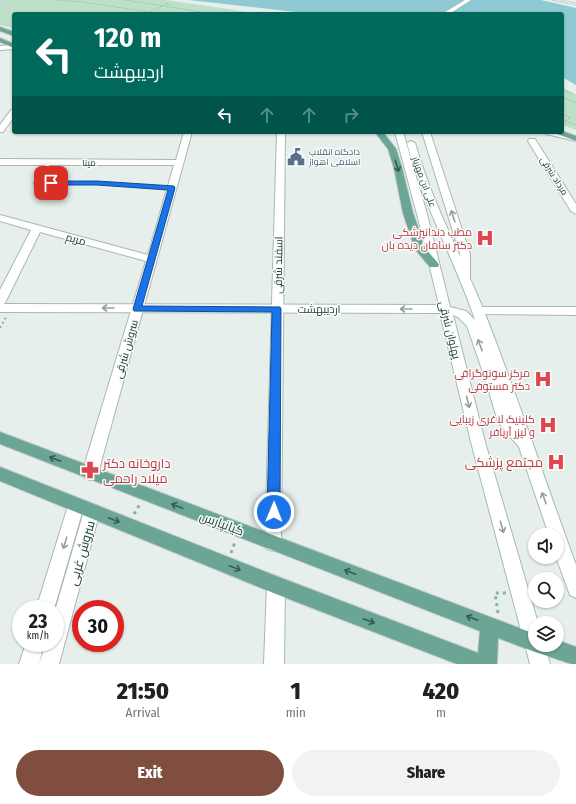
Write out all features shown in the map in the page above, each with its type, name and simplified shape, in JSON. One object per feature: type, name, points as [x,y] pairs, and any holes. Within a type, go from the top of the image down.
[{"type":"main road","points":[[0,29],[12,33]]},
{"type":"main road","points":[[0,40],[12,45]]},
{"type":"main road","points":[[564,127],[576,131]]},
{"type":"main road","points":[[381,134],[392,149],[408,212],[420,249],[434,265]]},
{"type":"main road","points":[[562,134],[576,139]]},
{"type":"main road","name":"کیانپارس","points":[[0,438],[528,641]]},
{"type":"main road","points":[[0,474],[276,585],[481,664]]},
{"type":"main road","points":[[487,664],[489,625]]},
{"type":"main road","name":"کیانپارس","points":[[563,652],[576,656]]},
{"type":"street","points":[[442,12],[463,0]]},
{"type":"street","points":[[448,12],[469,0]]},
{"type":"street","points":[[0,48],[12,46]]},
{"type":"street","points":[[2,128],[12,115]]},
{"type":"street","points":[[2,128],[12,126]]},
{"type":"street","name":"سروش شرقی","points":[[90,473],[187,134]]},
{"type":"street","name":"اسفند شرقی","points":[[273,543],[281,134]]},
{"type":"street","name":"پهلوان شرقی","points":[[400,134],[478,442],[528,616]]},
{"type":"street","name":"علی ابن مهزیار","points":[[409,134],[417,165],[443,231],[465,281]]},
{"type":"street","points":[[427,134],[465,254],[465,281],[478,311],[554,528]]},
{"type":"street","points":[[557,134],[576,139]]},
{"type":"street","name":"مرداد شرقی","points":[[532,141],[576,211]]},
{"type":"street","name":"مینا","points":[[0,162],[179,163]]},
{"type":"street","name":"مریم","points":[[0,218],[151,259]]},
{"type":"street","points":[[0,302],[37,228]]},
{"type":"street","name":"اردیبهشت","points":[[0,308],[445,309],[462,314],[472,324],[493,381],[505,422],[524,443]]},
{"type":"street","points":[[478,311],[576,311]]},
{"type":"street","name":"سروش غربی","points":[[48,600],[84,508]]},
{"type":"street","name":"سروش غربی","points":[[49,664],[84,508]]},
{"type":"street","points":[[564,555],[576,589]]},
{"type":"street","points":[[274,664],[276,585]]},
{"type":"street","points":[[29,664],[32,652]]},
{"type":"street","name":"پهلوان شرقی","points":[[538,652],[540,664]]},
{"type":"lane","points":[[49,162],[36,183],[97,183],[172,188]]},
{"type":"path","points":[[57,0],[83,2],[150,12],[168,3]]},
{"type":"path","points":[[125,0],[201,12]]},
{"type":"path","points":[[552,0],[576,4]]},
{"type":"path","points":[[561,0],[576,4]]},
{"type":"path","points":[[564,91],[576,95]]},
{"type":"path","points":[[564,98],[576,103]]},
{"type":"path","points":[[564,115],[570,118],[565,120],[576,125]]},
{"type":"path","points":[[127,525],[145,494]]},
{"type":"path","points":[[226,565],[239,530]]},
{"type":"green space","points":[[0,0],[166,0],[248,12],[12,12],[12,28],[0,25]]},
{"type":"green space","points":[[564,88],[576,95],[576,130],[564,126]]},
{"type":"water","points":[[189,0],[541,0],[576,8],[576,85],[564,78],[564,12],[296,12]]},
{"type":"place","name":"دادگاه انقلاب اسلامی اهواز","points":[[296,157]]},
{"type":"place","name":"مطب دندانپزشکی دکتر سامان دیده بان","points":[[485,238]]},
{"type":"place","name":"مرکز سونوگرافی دکتر مستوفی","points":[[543,379]]},
{"type":"place","name":"کلینیک لاغری زیبایی و لیزر آریافر","points":[[548,425]]},
{"type":"place","name":"مجتمع پزشکی","points":[[556,462]]},
{"type":"place","name":"داروخانه دکتر میلاد راحمی","points":[[90,470]]},
{"type":"route","points":[[51,183],[97,183],[172,188],[137,309],[277,309],[274,512]]}]
